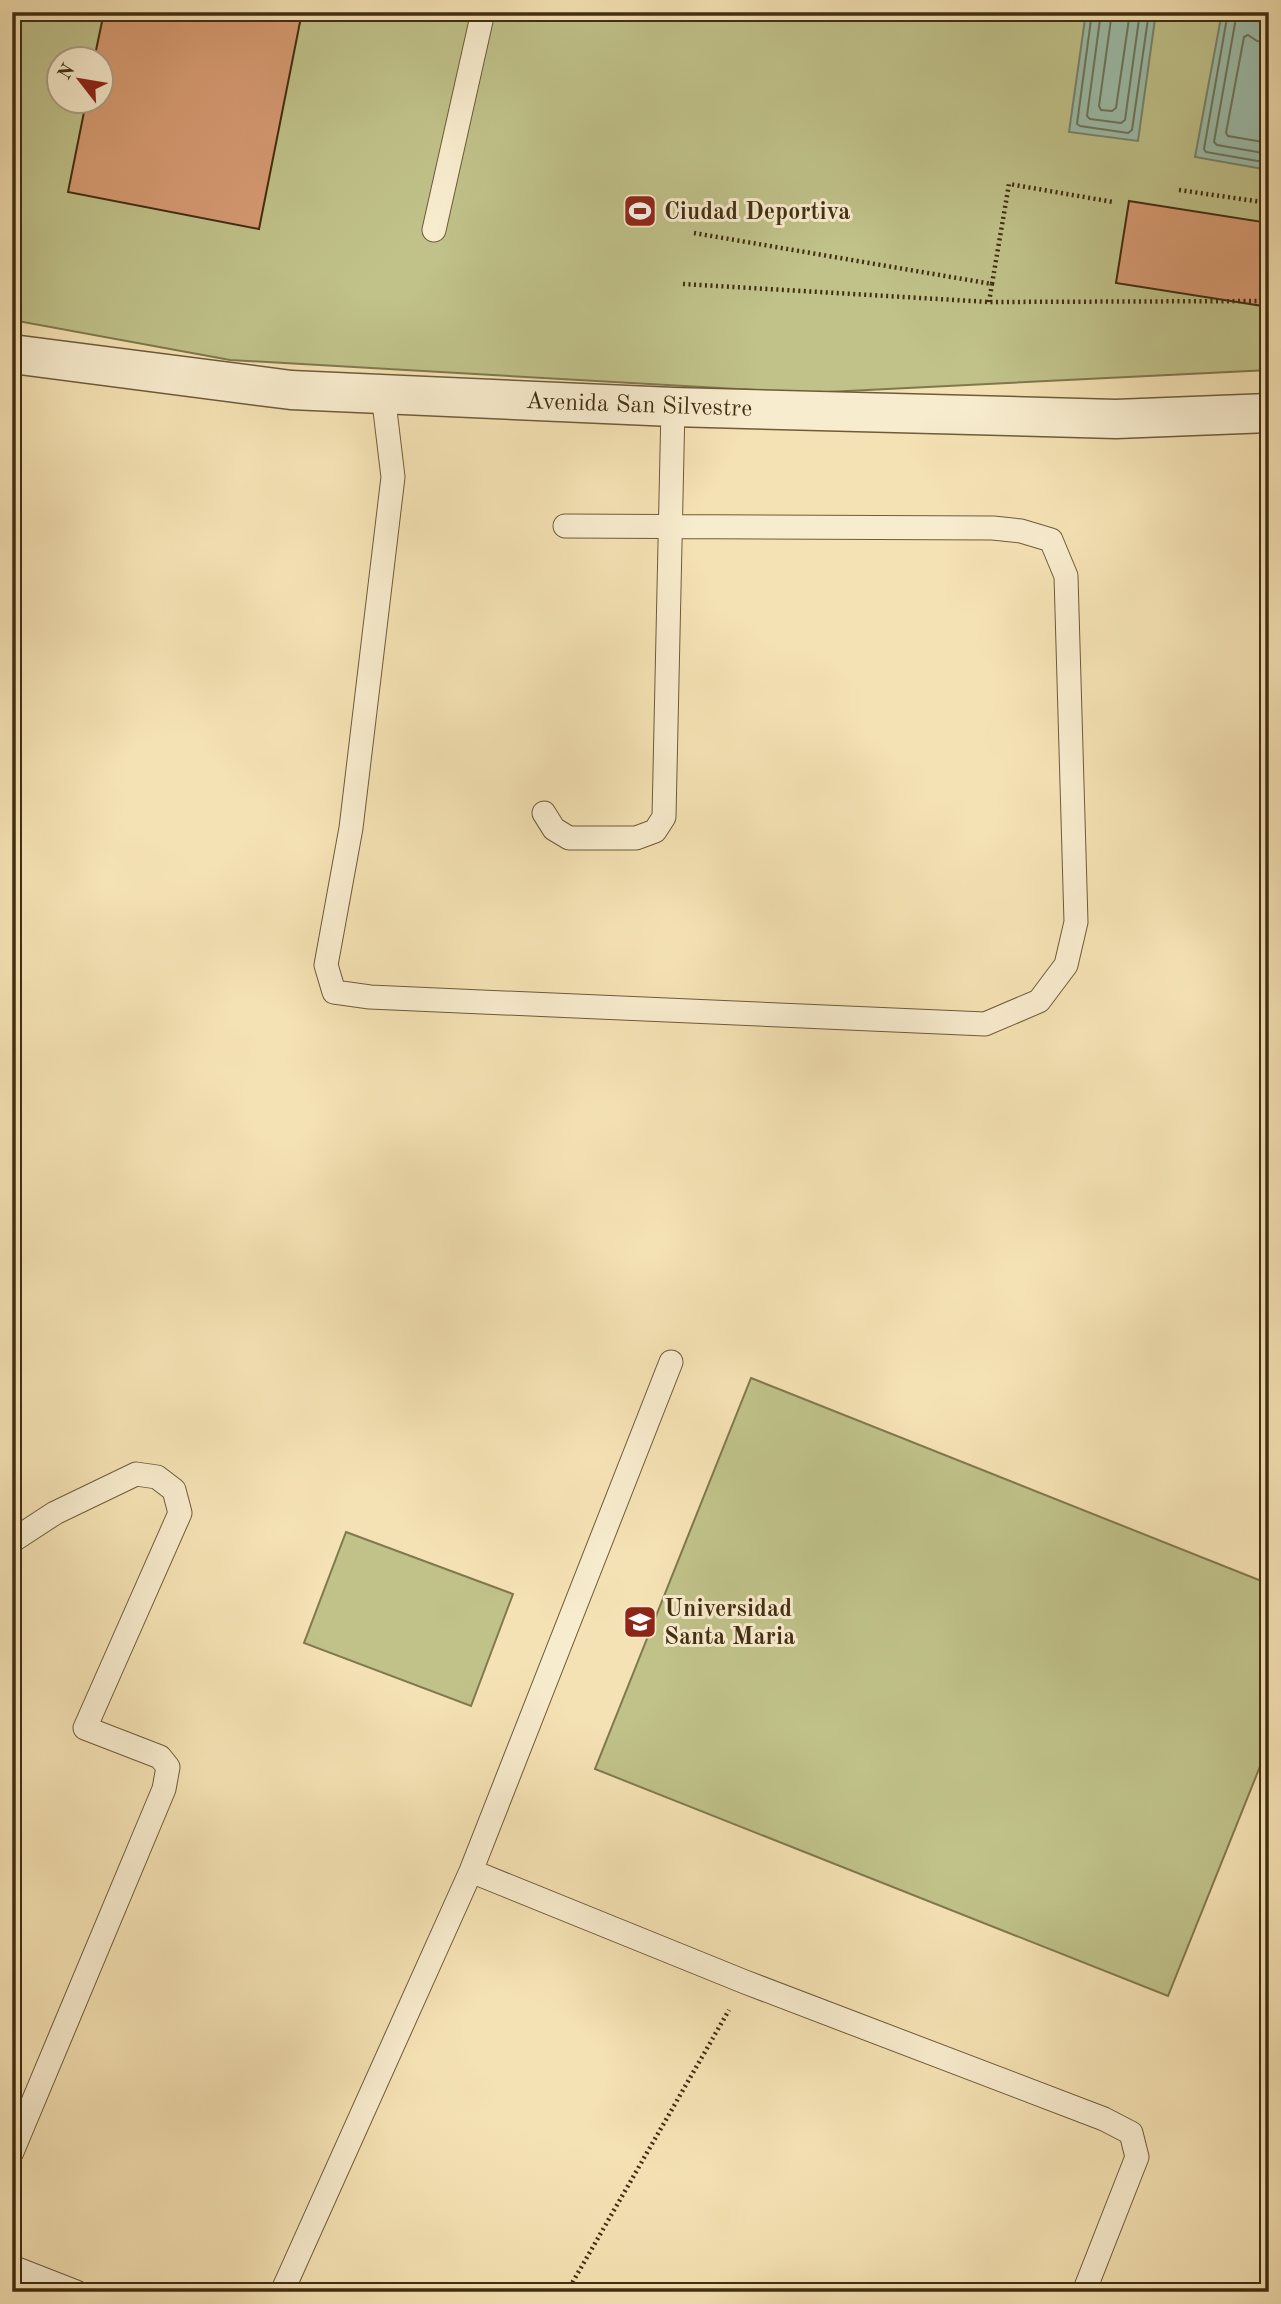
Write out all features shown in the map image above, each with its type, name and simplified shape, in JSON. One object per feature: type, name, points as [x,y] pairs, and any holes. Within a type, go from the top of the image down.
[{"type":"street","name":"Avenida San Silvestre","points":[[12,354],[290,390],[673,407],[1116,419],[1269,413]]},
{"type":"lane","points":[[434,230],[483,12]]},
{"type":"lane","points":[[383,394],[393,477],[351,828],[326,965],[334,992],[384,998],[985,1024],[1039,1001],[1066,965],[1076,922],[1066,576],[1051,540],[1021,531],[993,527],[565,526]]},
{"type":"lane","points":[[544,813],[554,829],[569,838],[636,838],[655,831],[664,817],[673,407]]},
{"type":"lane","points":[[282,2292],[471,1871],[671,1362]]},
{"type":"lane","points":[[12,1541],[55,1513],[136,1475],[157,1477],[174,1490],[180,1513],[85,1728],[160,1757],[168,1767],[164,1789],[12,2152]]},
{"type":"lane","points":[[471,1871],[745,1982],[1104,2119],[1131,2133],[1137,2157],[1084,2292]]},
{"type":"lane","points":[[12,2267],[76,2292]]},
{"type":"path","points":[[989,302],[1009,184],[1113,202]]},
{"type":"path","points":[[1178,190],[1269,203]]},
{"type":"path","points":[[694,233],[992,284]]},
{"type":"path","points":[[683,284],[989,302],[1269,301]]},
{"type":"path","points":[[567,2292],[745,1982]]},
{"type":"green space","name":"Ciudad Deportiva","points":[[12,12],[1269,12],[1269,370],[807,393],[230,360],[12,320]]},
{"type":"green space","points":[[751,1378],[1269,1584],[1269,1744],[1168,1996],[595,1769]]},
{"type":"green space","points":[[346,1532],[513,1594],[471,1706],[304,1643]]},
{"type":"water","points":[[1086,12],[1156,12],[1138,141],[1069,132]]},
{"type":"water","points":[[1222,12],[1247,12],[1269,16],[1269,170],[1195,157]]},
{"type":"building","points":[[104,12],[302,12],[259,229],[68,192],[83,116],[116,116],[116,46],[97,46]]},
{"type":"building","points":[[1129,201],[1269,223],[1269,307],[1116,283]]},
{"type":"place","name":"Ciudad Deportiva","points":[[640,211]]},
{"type":"place","name":"Universidad Santa Maria","points":[[640,1622]]}]
